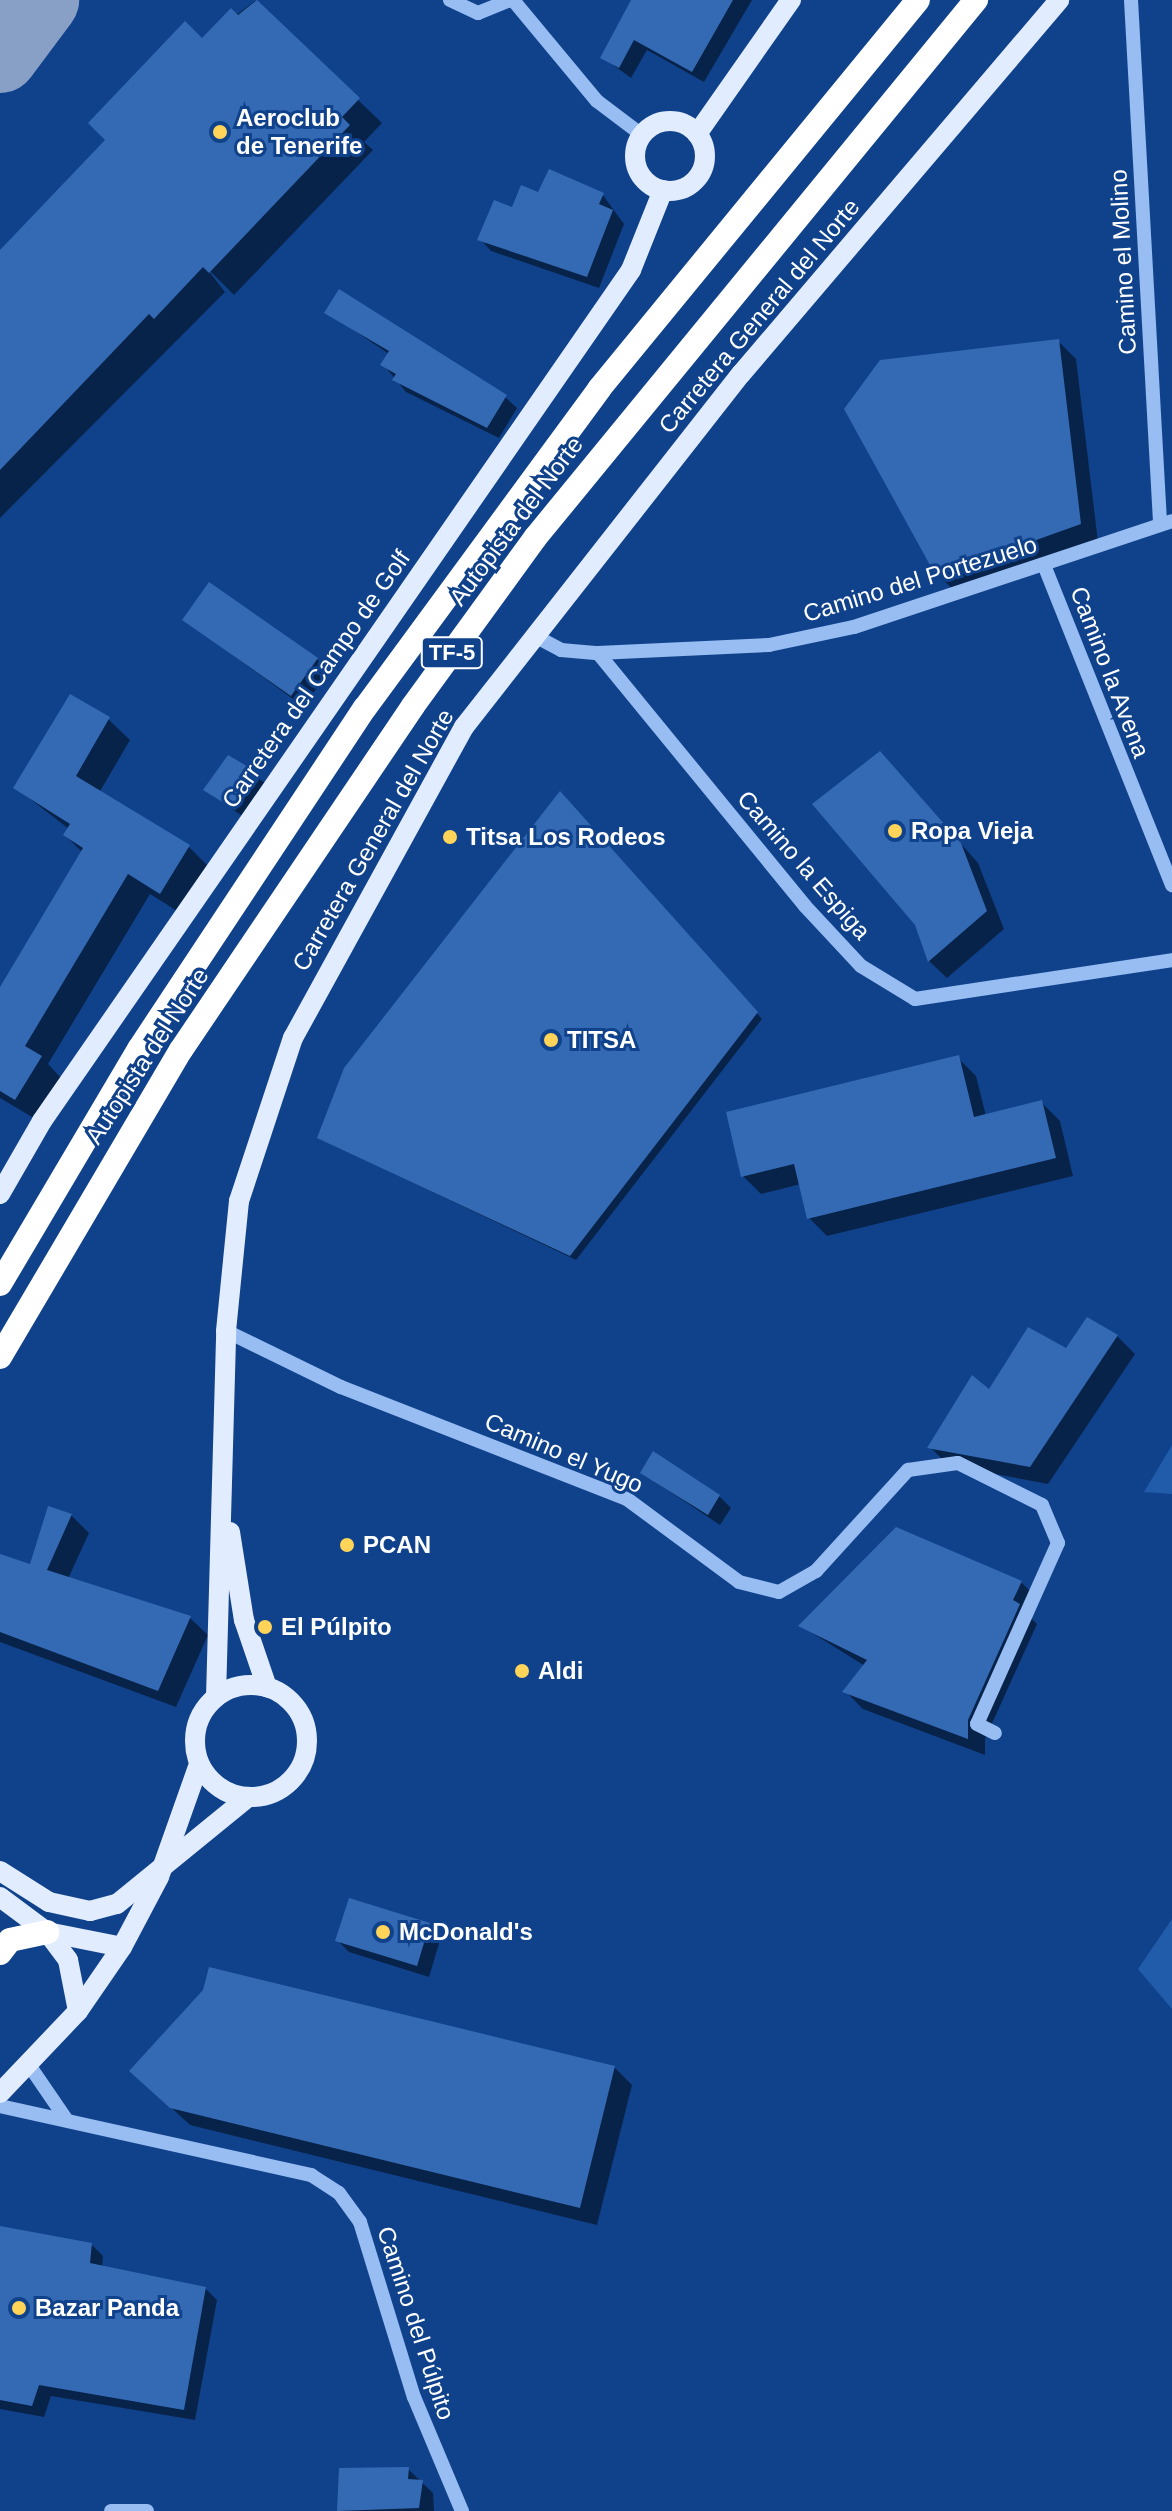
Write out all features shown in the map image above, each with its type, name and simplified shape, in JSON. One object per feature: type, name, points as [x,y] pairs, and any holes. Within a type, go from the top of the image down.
[{"type":"highway","name":"Autopista del Norte","points":[[0,1284],[139,1049],[365,708],[599,389],[918,0]]},
{"type":"highway","name":"Autopista del Norte","points":[[0,1357],[181,1050],[413,706],[545,526],[976,0]]},
{"type":"highway","points":[[0,1953],[10,1940],[47,1932]]},
{"type":"main road","points":[[697,134],[674,121],[642,135],[637,169],[663,190],[686,186],[701,170],[697,134],[791,0]]},
{"type":"main road","name":"Carretera General del Norte","points":[[216,1697],[226,1516],[226,1331],[239,1201],[293,1038],[456,740],[533,635],[741,374],[1059,0]]},
{"type":"main road","name":"Carretera del Campo de Golf","points":[[0,1194],[51,1108],[631,270],[663,190]]},
{"type":"main road","name":"Carretera General del Norte","points":[[226,1516],[244,1620],[267,1687]]},
{"type":"main road","points":[[0,1871],[49,1902],[90,1911],[117,1904],[159,1877],[248,1797],[283,1787],[307,1744],[298,1710],[267,1687],[240,1686],[216,1697],[195,1731],[199,1764],[159,1877],[122,1947],[78,2011],[0,2093]]},
{"type":"main road","points":[[199,1764],[219,1788],[248,1797]]},
{"type":"main road","points":[[0,1897],[47,1932],[68,1960],[78,2011]]},
{"type":"main road","points":[[47,1932],[122,1947]]},
{"type":"street","points":[[450,0],[478,13],[512,0],[597,101],[642,135]]},
{"type":"street","name":"Camino el Molino","points":[[1131,0],[1166,521]]},
{"type":"street","name":"Camino del Portezuelo","points":[[533,635],[561,650],[598,653],[769,645],[854,627],[1044,565],[1166,521]]},
{"type":"street","name":"Camino la Avena","points":[[1044,565],[1172,885]]},
{"type":"street","name":"Camino la Espiga","points":[[598,653],[805,906],[861,966],[915,999],[1172,960]]},
{"type":"street","name":"Camino el Yugo","points":[[226,1331],[341,1387],[627,1499],[739,1582],[779,1592],[816,1571],[908,1470],[958,1463],[1042,1505],[1058,1543],[977,1724],[995,1733]]},
{"type":"street","points":[[29,2065],[66,2119]]},
{"type":"street","name":"Camino del Púlpito","points":[[0,2106],[311,2175],[339,2193],[360,2222],[414,2397],[462,2511]]},
{"type":"street","points":[[111,2511],[147,2511]]},
{"type":"shaded area","points":[[1172,1445],[1172,1494],[1144,1492]]},
{"type":"shaded area","points":[[1172,1919],[1172,2009],[1138,1969]]},
{"type":"building","points":[[257,0],[360,98],[342,117],[350,125],[209,273],[203,267],[154,319],[149,314],[0,470],[0,250],[105,140],[88,123],[185,21],[202,38],[231,8],[238,15]]},
{"type":"building","points":[[631,0],[733,0],[692,72],[634,40],[619,68],[600,58]]},
{"type":"building","points":[[549,169],[604,193],[599,204],[613,210],[587,277],[477,240],[494,200],[512,207],[521,185],[538,192]]},
{"type":"building","points":[[339,289],[507,395],[487,428],[392,380],[396,374],[380,365],[389,351],[324,313]]},
{"type":"building","points":[[1059,339],[1081,524],[936,576],[844,409],[880,360]]},
{"type":"building","points":[[209,582],[318,658],[291,696],[182,620]]},
{"type":"building","points":[[70,694],[110,717],[76,776],[190,845],[160,894],[128,874],[25,1046],[42,1056],[15,1100],[0,1091],[0,987],[83,848],[63,835],[70,824],[13,788]]},
{"type":"building","points":[[880,751],[961,843],[987,911],[928,962],[915,925],[812,804]]},
{"type":"building","points":[[228,755],[262,775],[235,810],[203,790]]},
{"type":"building","name":"TITSA","points":[[560,791],[758,1012],[570,1256],[317,1138],[344,1068]]},
{"type":"building","points":[[959,1055],[974,1117],[1042,1100],[1056,1158],[807,1219],[794,1164],[741,1177],[726,1112]]},
{"type":"building","points":[[1087,1317],[1118,1335],[1030,1467],[927,1448],[972,1375],[989,1389],[1028,1327],[1066,1348]]},
{"type":"building","points":[[653,1451],[720,1495],[708,1515],[640,1473]]},
{"type":"building","points":[[48,1506],[72,1514],[47,1570],[191,1616],[158,1691],[0,1632],[0,1554],[30,1564]]},
{"type":"building","points":[[896,1527],[1022,1581],[1013,1600],[1020,1604],[968,1720],[968,1739],[842,1692],[867,1660],[798,1626]]},
{"type":"building","name":"McDonald's","points":[[349,1898],[430,1923],[417,1966],[335,1941]]},
{"type":"building","points":[[209,1967],[615,2066],[580,2208],[170,2108],[129,2071],[203,1990]]},
{"type":"building","points":[[0,2226],[92,2243],[90,2263],[206,2287],[184,2410],[39,2385],[32,2406],[0,2400]]},
{"type":"building","points":[[409,2467],[408,2479],[423,2480],[419,2508],[337,2511],[339,2468]]},
{"type":"taxiway","points":[[0,55],[41,0]]},
{"type":"place","name":"Aeroclub de Tenerife","points":[[220,132]]},
{"type":"place","name":"Ropa Vieja","points":[[895,831]]},
{"type":"place","name":"Titsa Los Rodeos","points":[[450,837]]},
{"type":"place","name":"TITSA","points":[[551,1040]]},
{"type":"place","name":"PCAN","points":[[347,1545]]},
{"type":"place","name":"El Púlpito","points":[[265,1627]]},
{"type":"place","name":"Aldi","points":[[522,1671]]},
{"type":"place","name":"McDonald's","points":[[383,1932]]},
{"type":"place","name":"Bazar Panda","points":[[19,2308]]}]
